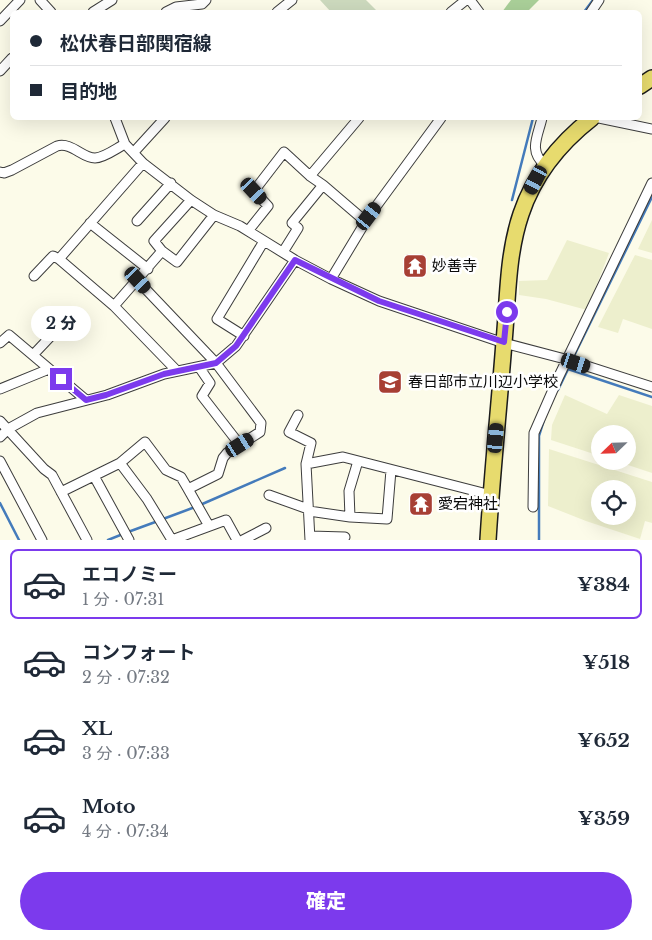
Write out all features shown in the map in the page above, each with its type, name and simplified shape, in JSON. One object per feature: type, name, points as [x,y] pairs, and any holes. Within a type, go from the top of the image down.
[{"type":"main road","points":[[488,540],[504,342],[515,236],[529,195],[545,165],[565,142],[590,120]]},
{"type":"street","points":[[2,17],[20,0]]},
{"type":"street","points":[[40,0],[49,10]]},
{"type":"street","points":[[96,10],[112,0]]},
{"type":"street","points":[[170,10],[176,7],[202,4],[206,0]]},
{"type":"street","points":[[280,10],[292,0]]},
{"type":"street","points":[[454,10],[466,0]]},
{"type":"street","points":[[0,71],[10,60]]},
{"type":"street","points":[[115,120],[125,144],[143,163],[191,200],[214,214],[248,230],[295,260],[331,279],[379,301],[504,342],[652,387]]},
{"type":"street","points":[[134,152],[162,120]]},
{"type":"street","points":[[310,176],[357,120]]},
{"type":"street","points":[[331,279],[365,222],[440,120]]},
{"type":"street","points":[[542,120],[535,153],[545,165]]},
{"type":"street","points":[[609,120],[652,129]]},
{"type":"street","points":[[0,172],[4,173],[12,170],[64,144],[94,158],[100,157],[125,144]]},
{"type":"street","points":[[248,230],[268,206],[254,191],[284,152],[365,222]]},
{"type":"street","points":[[59,259],[143,163]]},
{"type":"street","points":[[137,221],[171,183]]},
{"type":"street","points":[[534,507],[534,433],[571,361],[652,183]]},
{"type":"street","points":[[283,252],[298,228],[292,224],[323,185]]},
{"type":"street","points":[[191,200],[154,241],[162,251],[177,262],[214,214]]},
{"type":"street","points":[[90,223],[148,269]]},
{"type":"street","points":[[244,336],[217,318],[264,241]]},
{"type":"street","points":[[114,306],[162,251]]},
{"type":"street","points":[[34,276],[53,256],[59,259],[114,306],[177,371]]},
{"type":"street","points":[[0,437],[8,429],[37,412],[106,395],[164,374],[216,363],[236,346],[244,336],[295,260]]},
{"type":"street","points":[[138,280],[216,363],[262,423],[260,432],[227,453],[223,458],[218,474],[188,488]]},
{"type":"street","points":[[33,355],[68,318]]},
{"type":"street","points":[[0,343],[9,335],[86,400]]},
{"type":"street","points":[[199,367],[210,383],[202,396],[240,445]]},
{"type":"street","points":[[0,389],[49,369]]},
{"type":"street","points":[[298,415],[289,432],[311,443],[306,464],[310,538],[345,537]]},
{"type":"street","points":[[0,422],[44,469],[52,475],[87,540]]},
{"type":"street","points":[[61,492],[120,463],[145,442],[166,470],[181,477],[209,526]]},
{"type":"street","points":[[306,464],[343,458],[491,494]]},
{"type":"street","points":[[0,461],[42,540]]},
{"type":"street","points":[[350,517],[349,491],[358,461]]},
{"type":"street","points":[[120,463],[147,499],[172,540],[226,520],[237,540]]},
{"type":"street","points":[[269,495],[308,510],[350,517],[387,519],[390,470]]},
{"type":"street","points":[[94,476],[129,540]]},
{"type":"street","points":[[243,540],[266,528]]},
{"type":"green space","points":[[320,0],[366,0],[376,10],[329,10]]},
{"type":"green space","points":[[511,0],[539,0],[529,10],[504,10]]},
{"type":"green space","points":[[652,220],[652,253],[638,249]]},
{"type":"green space","points":[[567,240],[609,253],[587,310],[546,299],[519,295],[519,281],[547,280]]},
{"type":"green space","points":[[635,255],[652,260],[652,329],[623,319],[618,333],[598,327]]},
{"type":"green space","points":[[565,395],[607,414],[619,395],[652,406],[652,473],[636,468],[636,425],[591,425],[591,453],[551,440],[552,425]]},
{"type":"green space","points":[[549,449],[591,462],[591,470],[615,470],[652,482],[652,523],[645,521],[640,539],[598,525],[636,525],[636,480],[591,480],[591,523],[548,506]]},
{"type":"waterway","points":[[586,10],[593,0]]},
{"type":"waterway","points":[[512,200],[532,120]]},
{"type":"waterway","points":[[573,358],[652,197]]},
{"type":"waterway","points":[[558,390],[571,363]]},
{"type":"waterway","points":[[568,369],[652,397]]},
{"type":"waterway","points":[[539,540],[539,436],[544,420]]},
{"type":"waterway","points":[[200,505],[285,468]]},
{"type":"waterway","points":[[0,503],[19,540]]},
{"type":"waterway","points":[[163,519],[195,507]]},
{"type":"waterway","points":[[128,532],[158,521]]},
{"type":"waterway","points":[[108,540],[123,534]]},
{"type":"place","name":"妙善寺","points":[[415,266]]},
{"type":"place","name":"春日部市立川辺小学校","points":[[390,382]]},
{"type":"place","name":"愛宕神社","points":[[421,504]]},
{"type":"route","points":[[61,379],[86,400],[106,395],[164,374],[216,363],[236,346],[295,260],[379,301],[504,342],[507,312]]}]
